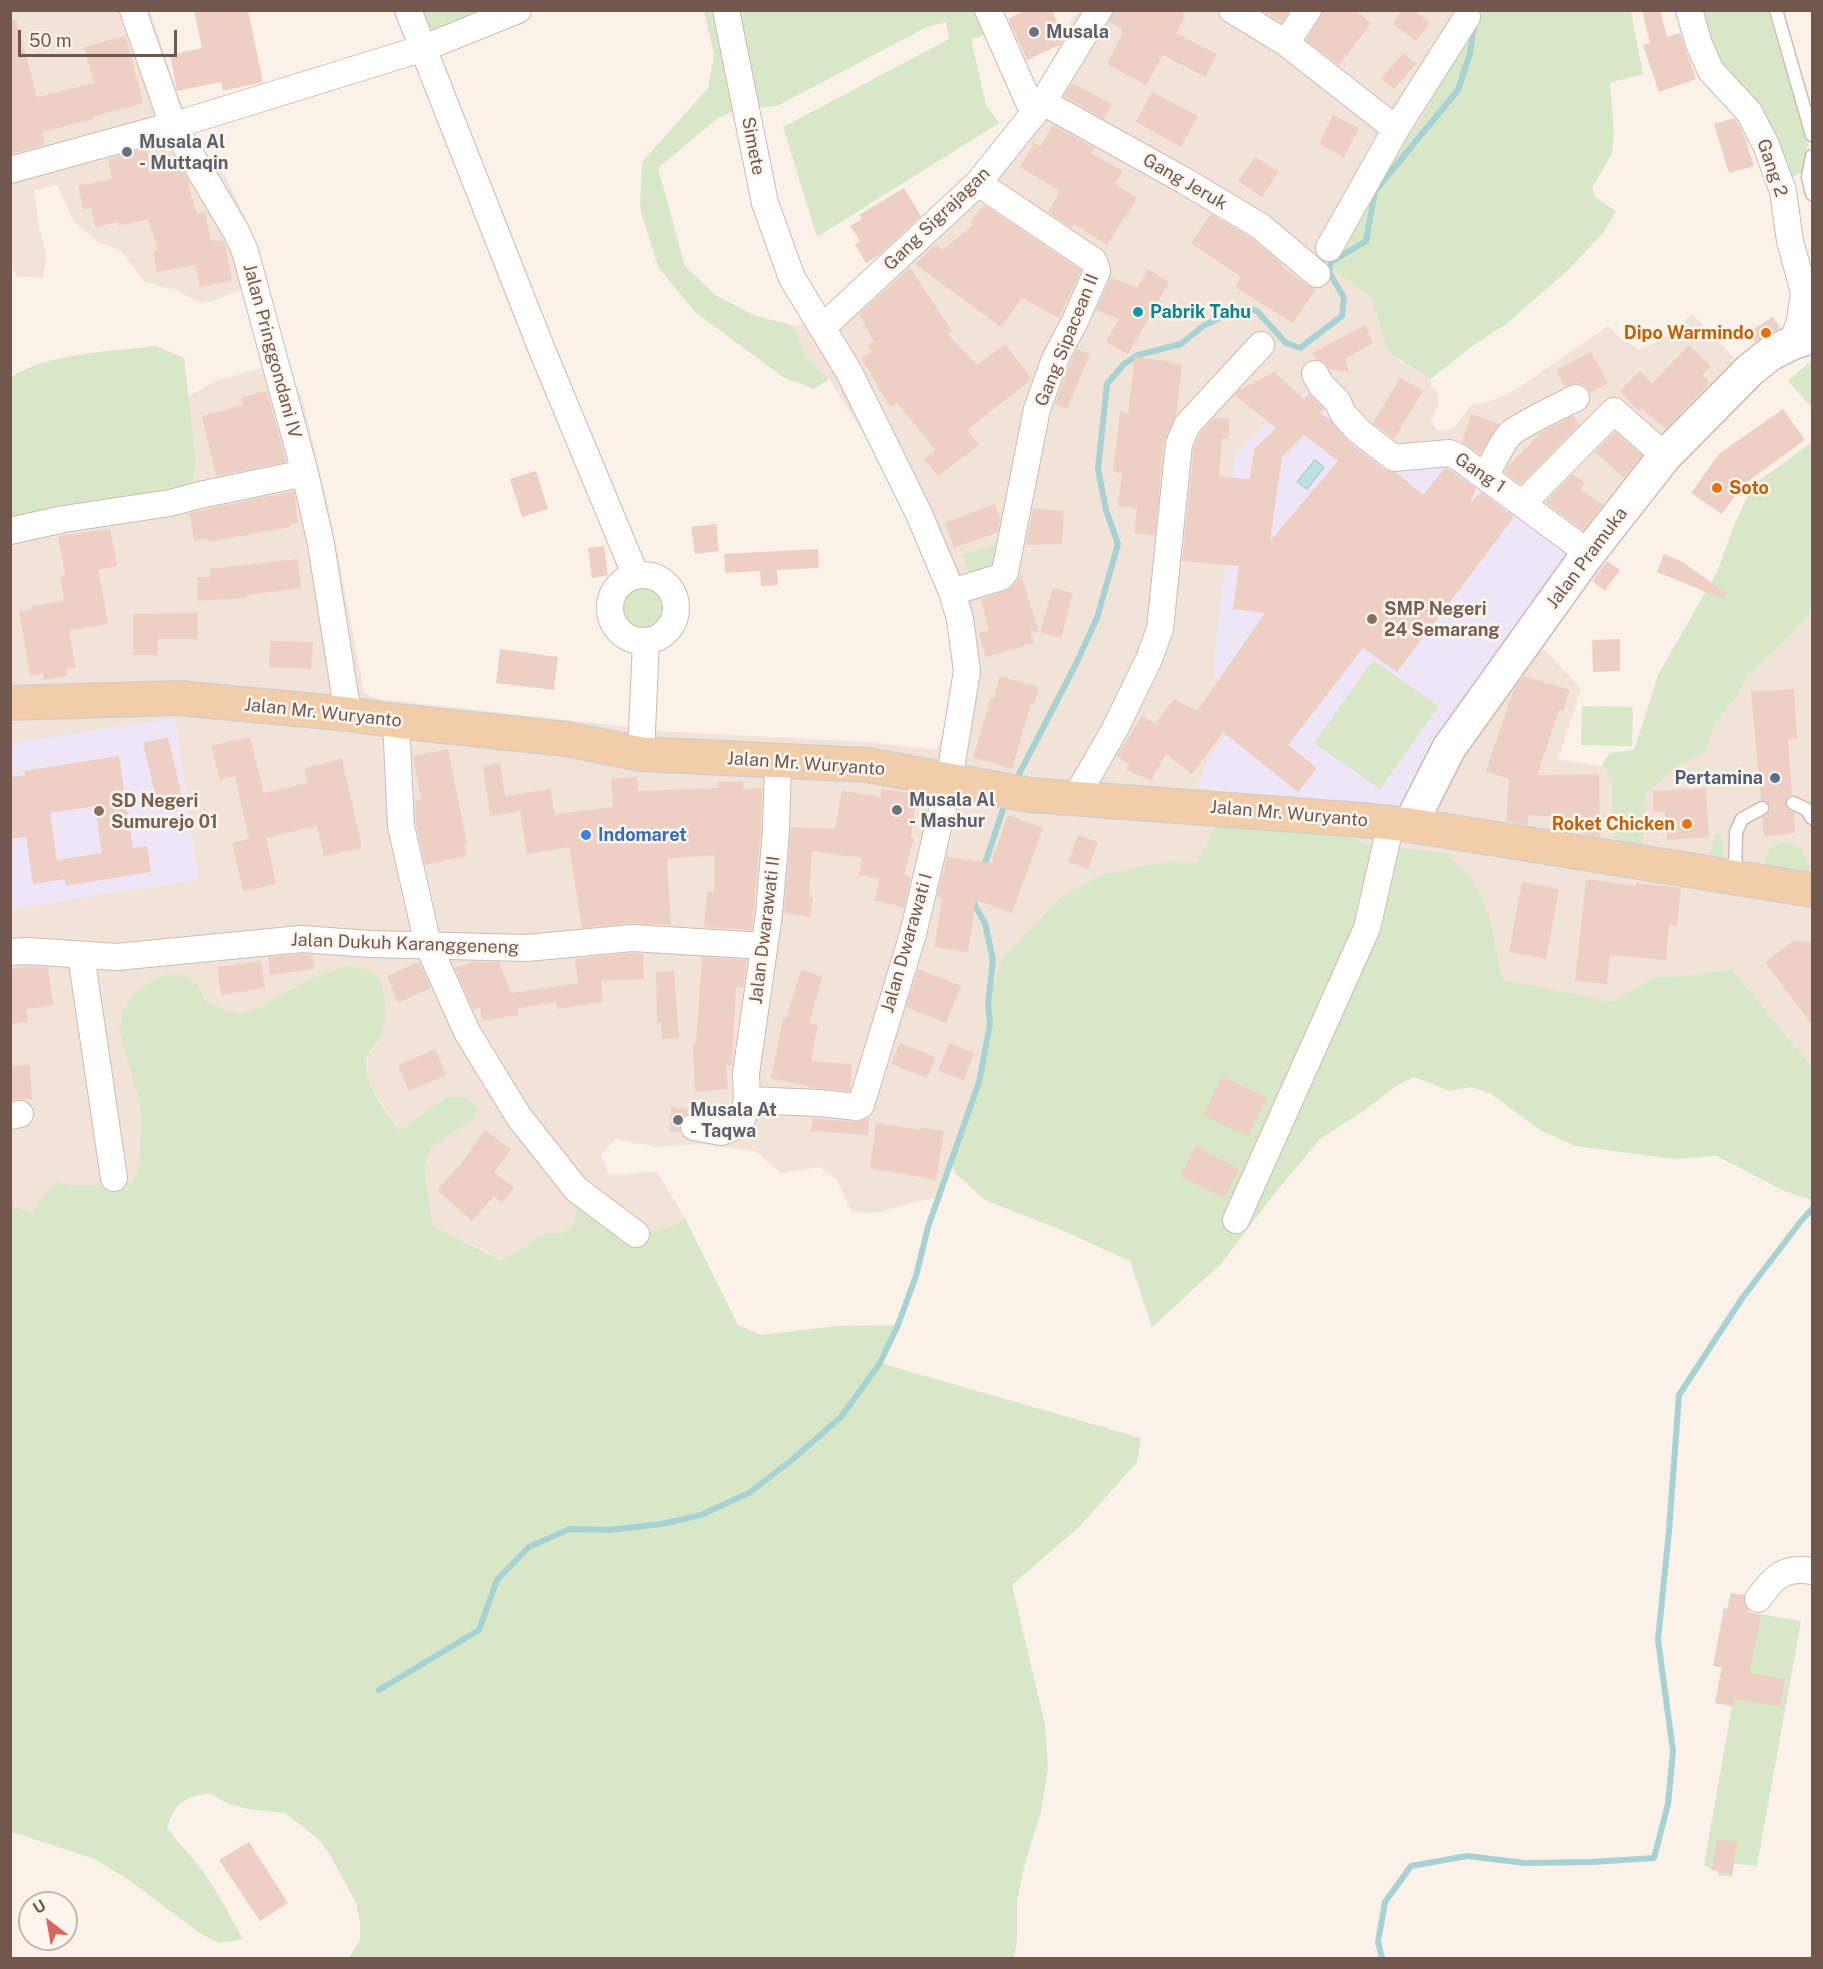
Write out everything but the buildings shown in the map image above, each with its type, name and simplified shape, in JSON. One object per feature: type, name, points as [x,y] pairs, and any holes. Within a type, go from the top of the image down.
[{"type":"main road","name":"Jalan Pramuka","points":[[1401,824],[1449,748],[1585,558],[1665,456],[1750,370],[1770,354],[1802,340]]},
{"type":"main road","name":"Jalan Mr. Wuryanto","points":[[10,703],[179,698],[348,714],[566,739],[641,754],[867,765],[1030,795],[1401,824],[1812,890]]},
{"type":"street","name":"Jalan Pringgondani IV","points":[[133,10],[173,124],[237,233],[245,251],[305,473],[321,544],[348,714]]},
{"type":"street","points":[[408,10],[542,350],[636,576]]},
{"type":"street","points":[[10,170],[173,124],[424,48],[518,10]]},
{"type":"street","name":"Simete","points":[[726,10],[765,203],[792,278],[849,372],[919,514],[952,592]]},
{"type":"street","points":[[988,10],[1039,108]]},
{"type":"street","name":"Gang Sigrajagan","points":[[823,327],[978,183],[1039,108],[1099,10]]},
{"type":"street","points":[[1232,10],[1286,43],[1396,129]]},
{"type":"street","points":[[1286,43],[1308,10]]},
{"type":"street","name":"Gang 2","points":[[1689,10],[1699,44],[1711,71],[1749,112],[1766,145],[1783,191],[1790,241],[1804,292],[1800,321],[1802,340]]},
{"type":"street","points":[[1329,248],[1396,129],[1467,17]]},
{"type":"street","name":"Gang Jeruk","points":[[1039,108],[1185,181],[1260,226],[1317,274]]},
{"type":"street","name":"Gang Sipacean II","points":[[952,592],[1001,577],[1005,572],[1037,409],[1055,360],[1097,271],[1094,261],[978,183]]},
{"type":"street","points":[[1076,797],[1115,729],[1149,659],[1160,629],[1182,434],[1187,425],[1261,345]]},
{"type":"street","name":"Gang 1","points":[[1315,374],[1321,385],[1337,401],[1344,415],[1360,432],[1394,458],[1449,453],[1457,456],[1579,546],[1585,558]]},
{"type":"street","points":[[1485,476],[1494,463],[1501,446],[1512,432],[1576,398]]},
{"type":"street","points":[[1529,498],[1614,411],[1665,456]]},
{"type":"street","points":[[10,531],[64,519],[170,503],[305,473]]},
{"type":"street","points":[[646,575],[666,584],[676,602],[676,613],[666,632],[657,638],[646,640],[632,639],[620,632],[612,620],[610,606],[614,592],[623,582],[636,576],[646,575]]},
{"type":"street","name":"Jalan Dwarawati I","points":[[747,1100],[857,1107],[861,1105],[913,934],[949,781],[967,671],[960,619],[952,592]]},
{"type":"street","points":[[641,754],[646,640]]},
{"type":"street","points":[[396,721],[401,826],[428,945],[467,1032],[519,1117],[576,1189],[636,1234]]},
{"type":"street","name":"Jalan Dwarawati II","points":[[747,1100],[746,1073],[764,946],[776,831],[778,760]]},
{"type":"street","points":[[1236,1220],[1367,928],[1401,824]]},
{"type":"street","name":"Jalan Dukuh Karanggeneng","points":[[10,952],[28,951],[117,957],[301,939],[527,948],[632,938],[764,946]]},
{"type":"street","points":[[81,955],[114,1178]]},
{"type":"street","points":[[694,1127],[721,1131],[734,1127],[742,1120],[747,1100]]},
{"type":"street","points":[[1758,1599],[1771,1582],[1795,1568],[1812,1570]]},
{"type":"lane","points":[[1776,10],[1812,135]]},
{"type":"lane","points":[[1812,156],[1808,177],[1812,194]]},
{"type":"lane","points":[[1793,803],[1806,809],[1812,818]]},
{"type":"lane","points":[[1735,879],[1736,832],[1742,819],[1762,808]]},
{"type":"shaded area","points":[[11,11],[150,11],[183,109],[197,141],[227,179],[247,222],[266,280],[212,301],[200,303],[176,290],[145,282],[121,251],[98,242],[74,222],[57,185],[34,190],[40,231],[47,256],[43,278],[16,276],[11,262]]},
{"type":"shaded area","points":[[1080,11],[1454,11],[1464,38],[1418,124],[1404,141],[1331,268],[1371,297],[1387,348],[1401,362],[1431,379],[1431,386],[1438,392],[1439,402],[1431,421],[1437,430],[1447,431],[1455,427],[1470,406],[1494,400],[1517,389],[1608,326],[1623,340],[1639,349],[1658,342],[1673,332],[1692,314],[1741,365],[1535,653],[1544,649],[1581,689],[1558,760],[1602,766],[1610,776],[1612,786],[1612,838],[1643,843],[1646,793],[1678,767],[1703,752],[1709,743],[1715,724],[1739,693],[1748,675],[1785,641],[1809,614],[1812,602],[1812,1067],[1732,969],[1654,978],[1612,1003],[1502,979],[1490,916],[1445,853],[1363,843],[1334,828],[1198,863],[1169,861],[1101,875],[988,1003],[990,1024],[979,1082],[941,1197],[877,1213],[851,1211],[837,1180],[820,1167],[781,1173],[755,1151],[699,1144],[656,1147],[615,1139],[601,1155],[609,1174],[658,1173],[685,1218],[677,1224],[632,1238],[576,1207],[575,1223],[563,1234],[544,1234],[501,1261],[433,1225],[424,1165],[432,1147],[465,1125],[447,1097],[399,1130],[374,1092],[367,1074],[368,1055],[381,1038],[347,965],[308,980],[257,1008],[238,1014],[206,1002],[198,985],[119,1031],[139,1101],[141,1121],[139,1163],[133,1181],[75,1186],[56,1181],[43,1196],[33,1213],[15,1207],[10,1199],[10,520],[180,487],[196,461],[188,396],[218,380],[286,361],[303,401],[331,519],[364,692],[378,699],[673,732],[869,742],[936,750],[956,706],[960,670],[932,572],[873,449],[829,379],[805,356],[794,326],[808,324],[943,204],[990,151],[1004,130],[1038,90],[1072,18]]},
{"type":"shaded area","name":"SMP Negeri 24 Semarang","points":[[1313,386],[1358,437],[1449,456],[1575,551],[1496,661],[1438,733],[1398,809],[1196,788],[1208,759],[1241,712],[1215,684],[1215,648],[1229,537],[1234,456],[1257,432]]},
{"type":"shaded area","name":"SD Negeri Sumurejo 01","points":[[175,718],[199,880],[11,909],[11,743]]},
{"type":"green space","points":[[418,11],[500,11],[430,38]]},
{"type":"green space","points":[[704,11],[977,11],[988,34],[971,39],[986,105],[999,123],[817,237],[783,127],[949,39],[946,22],[927,27],[777,106],[735,110],[718,118],[658,168],[685,266],[715,295],[756,316],[794,326],[805,356],[829,379],[814,389],[783,377],[695,312],[658,267],[640,209],[642,162],[708,88],[714,55]]},
{"type":"green space","points":[[1454,11],[1631,11],[1643,74],[1610,83],[1614,134],[1612,153],[1592,188],[1595,197],[1616,211],[1604,232],[1567,271],[1506,324],[1471,347],[1431,379],[1394,356],[1387,348],[1371,297],[1330,268],[1373,185],[1418,124],[1464,38]]},
{"type":"green space","points":[[1697,11],[1768,11],[1808,144],[1803,172],[1787,179],[1709,55]]},
{"type":"green space","points":[[156,346],[184,358],[196,461],[193,481],[180,487],[73,506],[11,520],[11,377],[44,362],[81,354]]},
{"type":"green space","points":[[1812,360],[1812,408],[1788,381]]},
{"type":"green space","points":[[1812,442],[1812,602],[1809,614],[1785,641],[1748,675],[1739,693],[1715,724],[1709,743],[1703,752],[1678,767],[1646,793],[1643,843],[1633,845],[1612,838],[1612,786],[1610,776],[1602,766],[1609,753],[1634,750],[1658,675],[1717,572],[1752,486]]},
{"type":"green space","points":[[994,545],[1000,566],[969,575],[963,554]]},
{"type":"green space","points":[[649,582],[662,589],[668,597],[668,617],[662,625],[654,631],[639,632],[626,625],[620,617],[619,602],[626,589],[634,583]]},
{"type":"green space","points":[[1373,660],[1439,706],[1380,789],[1314,743]]},
{"type":"green space","points":[[1582,706],[1633,707],[1632,746],[1581,745]]},
{"type":"green space","points":[[1217,824],[1334,828],[1363,843],[1445,853],[1471,878],[1490,917],[1502,979],[1612,1002],[1654,978],[1732,969],[1812,1067],[1812,1200],[1784,1191],[1717,1156],[1675,1159],[1575,1146],[1540,1130],[1490,1093],[1470,1087],[1450,1091],[1414,1077],[1396,1086],[1365,1110],[1320,1139],[1221,1264],[1152,1327],[1130,1261],[1066,1232],[985,1200],[955,1173],[952,1163],[979,1082],[990,1024],[988,1004],[1003,958],[1059,899],[1101,875],[1169,861],[1198,863]]},
{"type":"green space","points":[[1719,834],[1723,840],[1723,862],[1707,858],[1715,835]]},
{"type":"green space","points":[[1783,842],[1796,846],[1805,855],[1810,882],[1762,871],[1768,853],[1774,846]]},
{"type":"green space","points":[[347,965],[366,969],[381,981],[385,1002],[385,1022],[380,1039],[368,1055],[367,1074],[375,1094],[399,1130],[447,1097],[465,1097],[479,1110],[465,1125],[432,1147],[424,1165],[433,1225],[441,1230],[501,1261],[544,1234],[563,1233],[575,1223],[576,1207],[632,1238],[677,1224],[685,1218],[738,1325],[761,1335],[837,1326],[898,1325],[880,1363],[1141,1438],[1137,1462],[1079,1527],[1012,1585],[1045,1724],[1048,1768],[1041,1812],[1026,1860],[1017,1900],[1017,1940],[1014,1958],[349,1958],[360,1940],[360,1921],[356,1903],[329,1853],[317,1838],[285,1813],[248,1809],[227,1803],[209,1793],[182,1802],[174,1811],[167,1827],[208,1878],[243,1939],[220,1943],[201,1934],[130,1881],[95,1859],[15,1833],[11,1834],[10,1199],[15,1207],[33,1213],[43,1196],[56,1181],[75,1186],[133,1181],[139,1163],[141,1121],[139,1101],[119,1031],[123,1012],[132,995],[165,974],[183,974],[198,985],[206,1002],[238,1014],[257,1008],[308,980]]},
{"type":"green space","points":[[1731,1593],[1751,1596],[1748,1612],[1801,1621],[1757,1866],[1734,1864],[1732,1877],[1718,1875],[1718,1871],[1704,1865],[1732,1706],[1715,1703],[1722,1667],[1713,1666]]},
{"type":"water","points":[[1315,460],[1324,467],[1307,489],[1297,482]]},
{"type":"waterway","points":[[1016,780],[1097,618],[1118,544],[1106,510],[1098,469],[1107,384],[1124,364],[1138,355],[1181,344],[1203,326],[1238,309],[1248,308],[1257,311],[1286,343],[1300,348],[1342,316],[1344,298],[1329,272],[1331,262],[1366,241],[1375,191],[1458,90],[1470,53],[1474,25]]},
{"type":"waterway","points":[[983,870],[1005,803]]},
{"type":"waterway","points":[[379,1690],[479,1630],[497,1580],[529,1547],[569,1529],[609,1530],[662,1524],[701,1515],[749,1493],[793,1459],[841,1417],[880,1363],[898,1325],[916,1276],[928,1227],[979,1082],[990,1024],[988,1004],[993,960],[985,923],[974,900]]},
{"type":"waterway","points":[[1382,1958],[1378,1942],[1385,1902],[1411,1866],[1467,1856],[1525,1863],[1654,1858],[1668,1804],[1673,1751],[1658,1640],[1679,1395],[1743,1297],[1812,1209]]},
{"type":"place","name":"Musala","points":[[1034,32]]},
{"type":"place","name":"Musala Al - Muttaqin","points":[[127,152]]},
{"type":"place","name":"Pabrik Tahu","points":[[1138,312]]},
{"type":"place","name":"Dipo Warmindo","points":[[1766,333]]},
{"type":"place","name":"Soto","points":[[1717,488]]},
{"type":"place","name":"SMP Negeri 24 Semarang","points":[[1372,619]]},
{"type":"place","name":"Pertamina","points":[[1775,778]]},
{"type":"place","name":"Musala Al - Mashur","points":[[897,810]]},
{"type":"place","name":"SD Negeri Sumurejo 01","points":[[99,811]]},
{"type":"place","name":"Roket Chicken","points":[[1687,824]]},
{"type":"place","name":"Indomaret","points":[[586,835]]},
{"type":"place","name":"Musala At - Taqwa","points":[[678,1120]]}]
